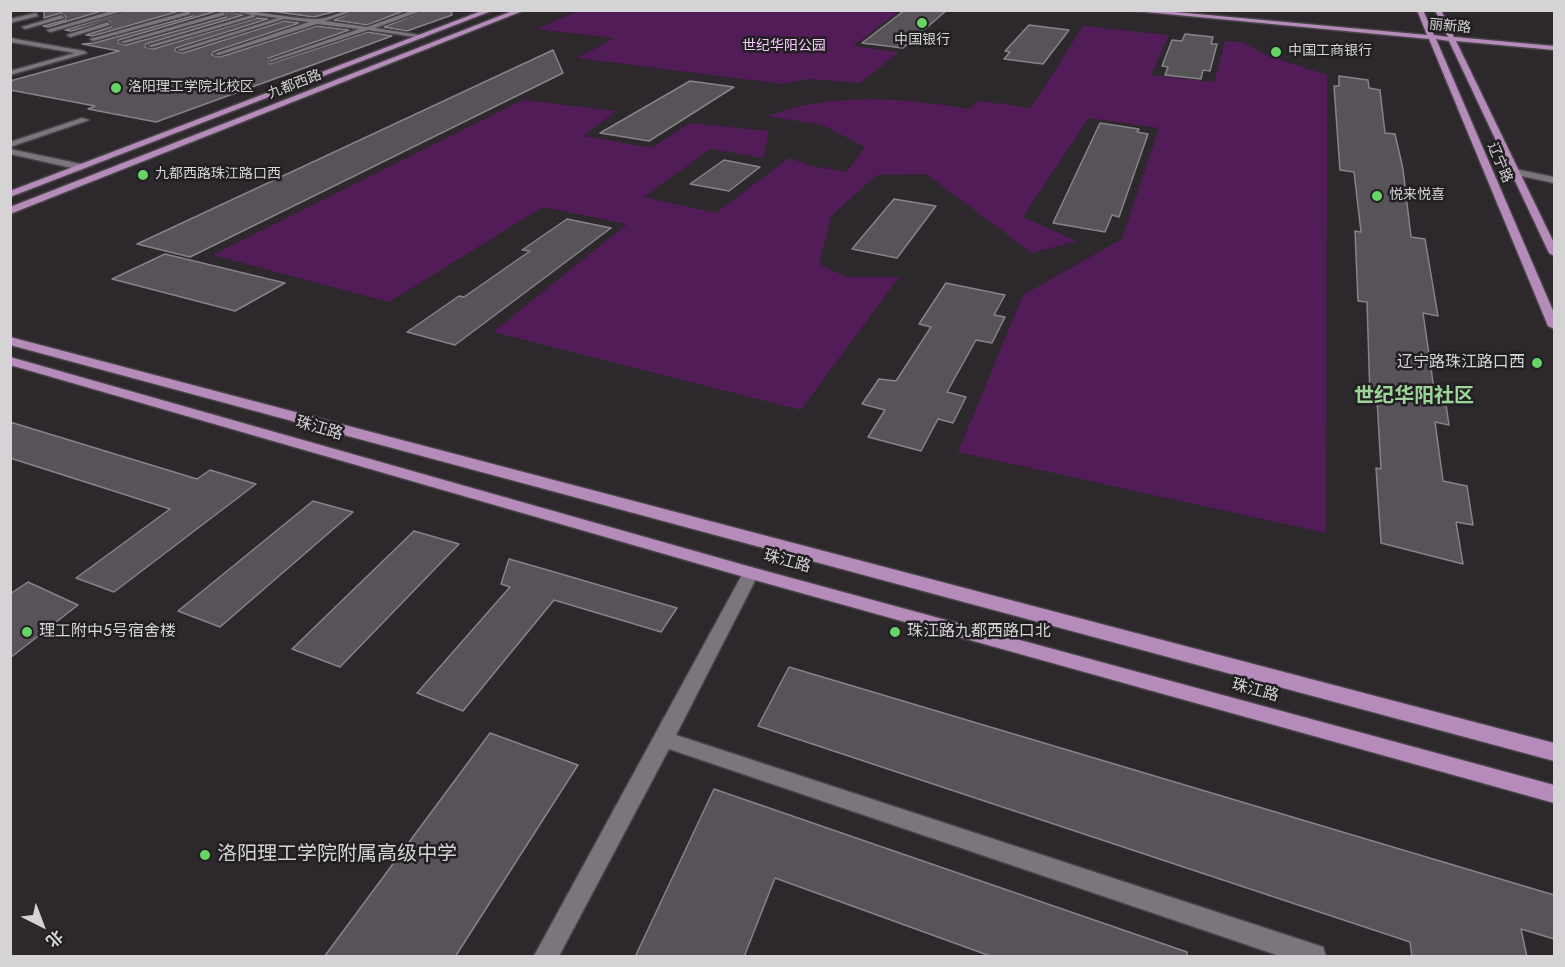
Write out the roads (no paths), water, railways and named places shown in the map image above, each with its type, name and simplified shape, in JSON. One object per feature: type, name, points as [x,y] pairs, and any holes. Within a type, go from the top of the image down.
[{"type":"main road","name":"九都西路","points":[[10,193],[491,10]]},
{"type":"main road","name":"九都西路","points":[[10,213],[522,10]]},
{"type":"main road","name":"丽新路","points":[[1128,10],[1554,43]]},
{"type":"main road","name":"丽新路","points":[[1186,10],[1430,35]]},
{"type":"main road","name":"辽宁路","points":[[1420,10],[1554,326]]},
{"type":"main road","name":"辽宁路","points":[[1438,10],[1554,253]]},
{"type":"main road","name":"丽新路","points":[[1450,36],[1554,48]]},
{"type":"main road","name":"珠江路","points":[[10,341],[1554,752]]},
{"type":"main road","name":"珠江路","points":[[10,362],[751,573],[1554,794]]},
{"type":"street","points":[[50,30],[124,10]]},
{"type":"street","points":[[93,39],[197,10]]},
{"type":"street","points":[[150,46],[271,10]]},
{"type":"street","points":[[217,54],[353,10]]},
{"type":"street","points":[[272,61],[421,10]]},
{"type":"street","points":[[123,42],[233,11],[423,36]]},
{"type":"street","points":[[10,21],[42,13]]},
{"type":"street","points":[[180,50],[301,13]]},
{"type":"street","points":[[25,27],[67,16]]},
{"type":"street","points":[[69,35],[115,22]]},
{"type":"street","points":[[10,40],[84,53],[10,73]]},
{"type":"street","points":[[10,145],[85,120]]},
{"type":"street","points":[[10,151],[81,167]]},
{"type":"street","points":[[1515,172],[1554,180]]},
{"type":"street","points":[[546,957],[751,573]]},
{"type":"street","points":[[664,739],[1314,957]]},
{"type":"place","name":"中国银行","points":[[922,23]]},
{"type":"place","name":"中国工商银行","points":[[1276,52]]},
{"type":"place","name":"洛阳理工学院北校区","points":[[116,88]]},
{"type":"place","name":"九都西路珠江路口西","points":[[143,175]]},
{"type":"place","name":"悦来悦喜","points":[[1377,196]]},
{"type":"place","name":"辽宁路珠江路口西","points":[[1537,363]]},
{"type":"place","name":"理工附中5号宿舍楼","points":[[27,632]]},
{"type":"place","name":"珠江路九都西路口北","points":[[895,632]]},
{"type":"place","name":"洛阳理工学院附属高级中学","points":[[205,855]]},
{"type":"district","name":"世纪华阳社区","points":[[1414,397]]},
{"type":"park label","name":"世纪华阳公园","points":[[784,47]]}]
